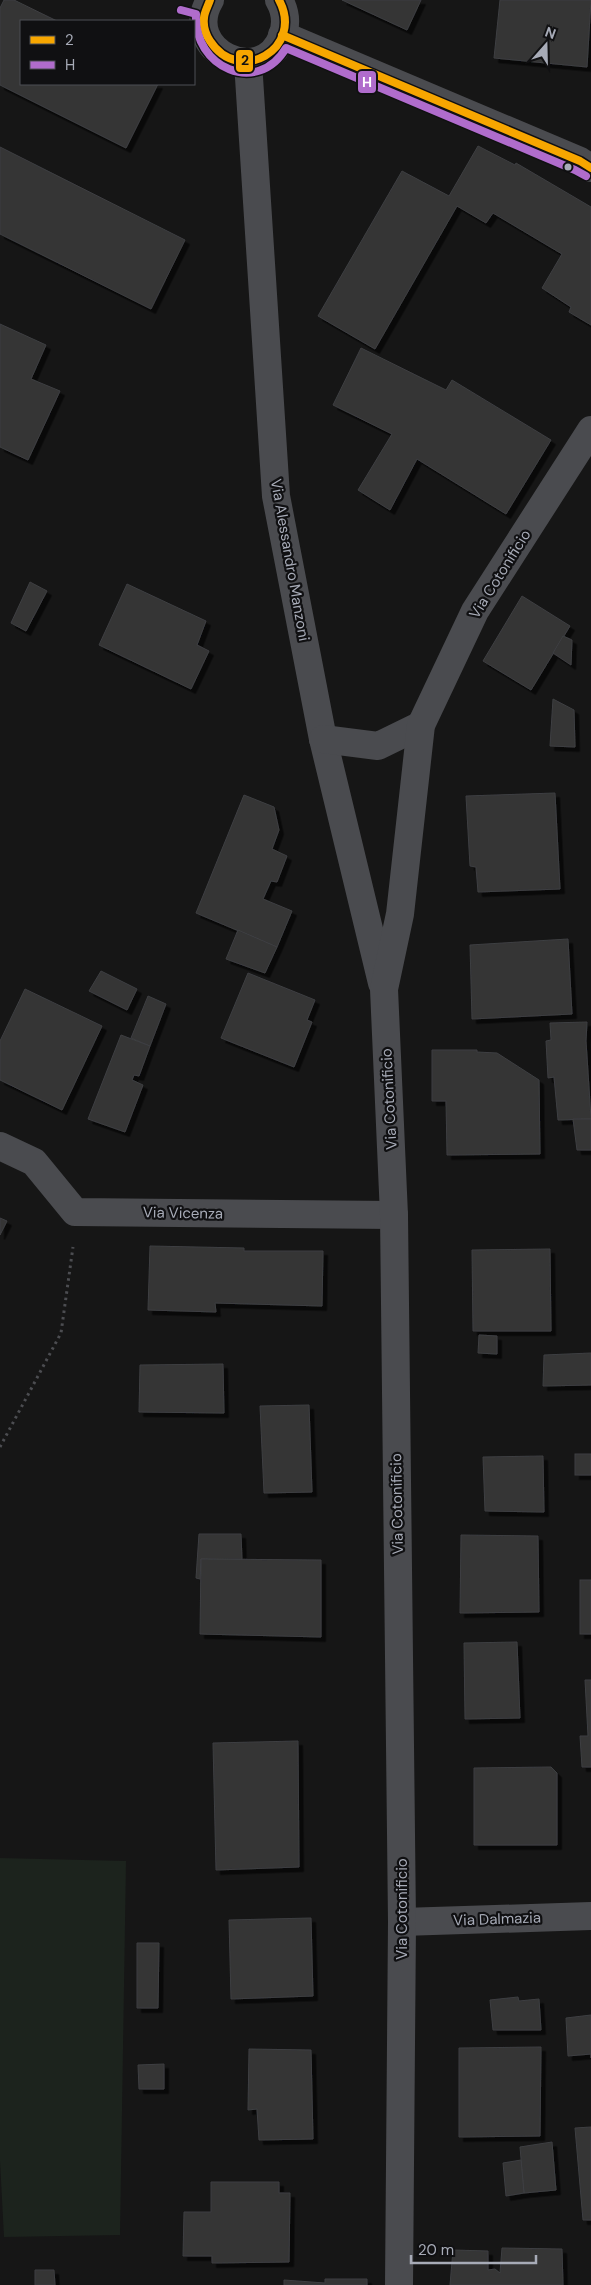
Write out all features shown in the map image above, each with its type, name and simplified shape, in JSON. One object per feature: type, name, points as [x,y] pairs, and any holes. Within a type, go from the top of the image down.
[{"type":"street","points":[[200,2],[205,34],[212,46],[222,55],[235,61],[248,62],[262,59],[273,51],[282,35],[285,28],[285,14],[279,0]]},
{"type":"street","points":[[282,35],[587,164]]},
{"type":"street","name":"Via Alessandro Manzoni","points":[[248,62],[276,496],[324,739],[384,989]]},
{"type":"street","name":"Via Cotonificio","points":[[399,2285],[402,1922],[394,1215],[384,989],[400,914],[421,725],[476,611],[591,430]]},
{"type":"street","points":[[324,739],[378,746],[421,725]]},
{"type":"street","points":[[0,1146],[34,1162],[75,1212]]},
{"type":"street","name":"Via Vicenza","points":[[75,1212],[394,1215]]},
{"type":"street","name":"Via Dalmazia","points":[[402,1922],[591,1916]]},
{"type":"path","points":[[0,1447],[61,1333],[72,1264],[75,1212]]},
{"type":"shaded area","points":[[0,1858],[126,1861],[120,2235],[4,2237],[0,2161]]},
{"type":"building","points":[[4,0],[14,0],[55,20],[20,20],[20,85],[158,85],[126,148],[0,85],[0,8]]},
{"type":"building","points":[[342,0],[421,0],[407,30]]},
{"type":"building","points":[[500,0],[591,0],[587,67],[494,58]]},
{"type":"building","points":[[478,146],[515,165],[516,163],[591,207],[591,325],[569,312],[571,307],[542,288],[562,254],[493,213],[486,223],[457,206],[375,349],[318,316],[402,171],[449,196]]},
{"type":"building","points":[[0,147],[185,240],[151,309],[0,234]]},
{"type":"building","points":[[0,324],[46,345],[31,379],[60,391],[28,460],[0,447]]},
{"type":"building","points":[[361,348],[446,390],[452,380],[551,440],[506,514],[417,459],[390,510],[358,490],[392,434],[333,405]]},
{"type":"building","points":[[30,582],[47,591],[26,631],[11,623]]},
{"type":"building","points":[[127,584],[206,621],[197,645],[209,651],[191,689],[99,645]]},
{"type":"building","points":[[522,596],[570,626],[531,690],[483,661]]},
{"type":"building","points":[[563,636],[572,640],[571,665],[553,653]]},
{"type":"building","points":[[553,699],[574,710],[575,747],[550,746]]},
{"type":"building","points":[[555,793],[560,889],[478,892],[476,867],[470,866],[466,796]]},
{"type":"building","points":[[244,795],[274,807],[279,830],[272,849],[287,856],[277,882],[271,881],[263,899],[292,911],[277,947],[196,913]]},
{"type":"building","points":[[238,930],[277,947],[265,973],[226,959]]},
{"type":"building","points":[[568,939],[572,1014],[472,1019],[470,945]]},
{"type":"building","points":[[101,971],[137,989],[127,1010],[89,991]]},
{"type":"building","points":[[248,973],[315,1000],[307,1020],[312,1022],[294,1067],[221,1038]]},
{"type":"building","points":[[25,989],[102,1026],[62,1110],[0,1080],[0,1041]]},
{"type":"building","points":[[148,996],[166,1004],[150,1046],[131,1038]]},
{"type":"building","points":[[587,1022],[586,1041],[591,1119],[558,1120],[554,1077],[548,1078],[546,1041],[551,1040],[550,1023]]},
{"type":"building","points":[[121,1035],[150,1046],[139,1076],[134,1075],[132,1080],[143,1085],[125,1132],[88,1119]]},
{"type":"building","points":[[432,1050],[477,1050],[477,1052],[497,1053],[539,1080],[540,1154],[447,1155],[446,1101],[432,1101]]},
{"type":"building","points":[[573,1119],[591,1119],[591,1150],[577,1150]]},
{"type":"building","points":[[0,1218],[7,1221],[0,1235]]},
{"type":"building","points":[[150,1246],[244,1248],[244,1251],[323,1251],[322,1306],[215,1303],[216,1312],[148,1310]]},
{"type":"building","points":[[550,1249],[551,1331],[473,1331],[472,1250]]},
{"type":"building","points":[[479,1335],[497,1336],[497,1354],[478,1353]]},
{"type":"building","points":[[591,1353],[591,1385],[543,1386],[544,1355]]},
{"type":"building","points":[[223,1364],[224,1413],[139,1412],[140,1365]]},
{"type":"building","points":[[309,1405],[312,1492],[264,1493],[260,1406]]},
{"type":"building","points":[[575,1454],[591,1454],[591,1475],[575,1475]]},
{"type":"building","points":[[543,1456],[544,1512],[485,1511],[483,1457]]},
{"type":"building","points":[[199,1534],[241,1534],[242,1560],[201,1559],[200,1579],[196,1578]]},
{"type":"building","points":[[461,1535],[538,1536],[539,1612],[460,1613]]},
{"type":"building","points":[[201,1559],[321,1560],[321,1637],[200,1634]]},
{"type":"building","points":[[580,1580],[591,1580],[591,1634],[580,1634]]},
{"type":"building","points":[[517,1642],[520,1718],[465,1719],[464,1643]]},
{"type":"building","points":[[585,1680],[591,1680],[591,1767],[582,1767],[580,1736],[588,1736]]},
{"type":"building","points":[[298,1741],[299,1867],[216,1870],[213,1743]]},
{"type":"building","points":[[551,1767],[557,1773],[557,1845],[474,1845],[474,1768]]},
{"type":"building","points":[[311,1918],[313,1996],[231,1999],[229,1920]]},
{"type":"building","points":[[137,1943],[159,1943],[158,2008],[137,2008]]},
{"type":"building","points":[[518,1997],[519,2001],[539,1999],[541,2030],[493,2030],[490,2000]]},
{"type":"building","points":[[591,2015],[591,2054],[568,2056],[566,2018]]},
{"type":"building","points":[[541,2047],[540,2136],[459,2137],[459,2048]]},
{"type":"building","points":[[249,2049],[311,2050],[313,2139],[259,2140],[257,2109],[248,2110]]},
{"type":"building","points":[[164,2064],[164,2089],[139,2089],[138,2065]]},
{"type":"building","points":[[591,2127],[591,2220],[583,2220],[575,2128]]},
{"type":"building","points":[[552,2142],[556,2190],[524,2193],[520,2147]]},
{"type":"building","points":[[521,2160],[524,2193],[506,2196],[503,2163]]},
{"type":"building","points":[[211,2182],[279,2182],[279,2193],[290,2193],[289,2262],[212,2263],[212,2256],[183,2256],[184,2212],[211,2212]]},
{"type":"building","points":[[502,2248],[562,2249],[563,2285],[450,2285],[453,2250],[488,2251],[488,2270],[495,2269],[500,2273]]},
{"type":"building","points":[[35,2270],[54,2270],[55,2285],[35,2285]]},
{"type":"building","points":[[325,2279],[367,2279],[367,2285],[284,2285],[284,2280],[325,2283]]},
{"type":"transit line","name":"2","points":[[210,0],[204,21],[205,30],[210,41],[222,54],[237,60],[251,61],[265,56],[276,46],[283,33],[285,18],[279,0]]},
{"type":"transit line","name":"H","points":[[181,10],[196,14],[198,33],[205,49],[216,61],[229,69],[244,73],[260,71],[274,63],[286,48],[586,176]]},
{"type":"transit line","name":"2","points":[[282,35],[580,161],[591,168]]}]
